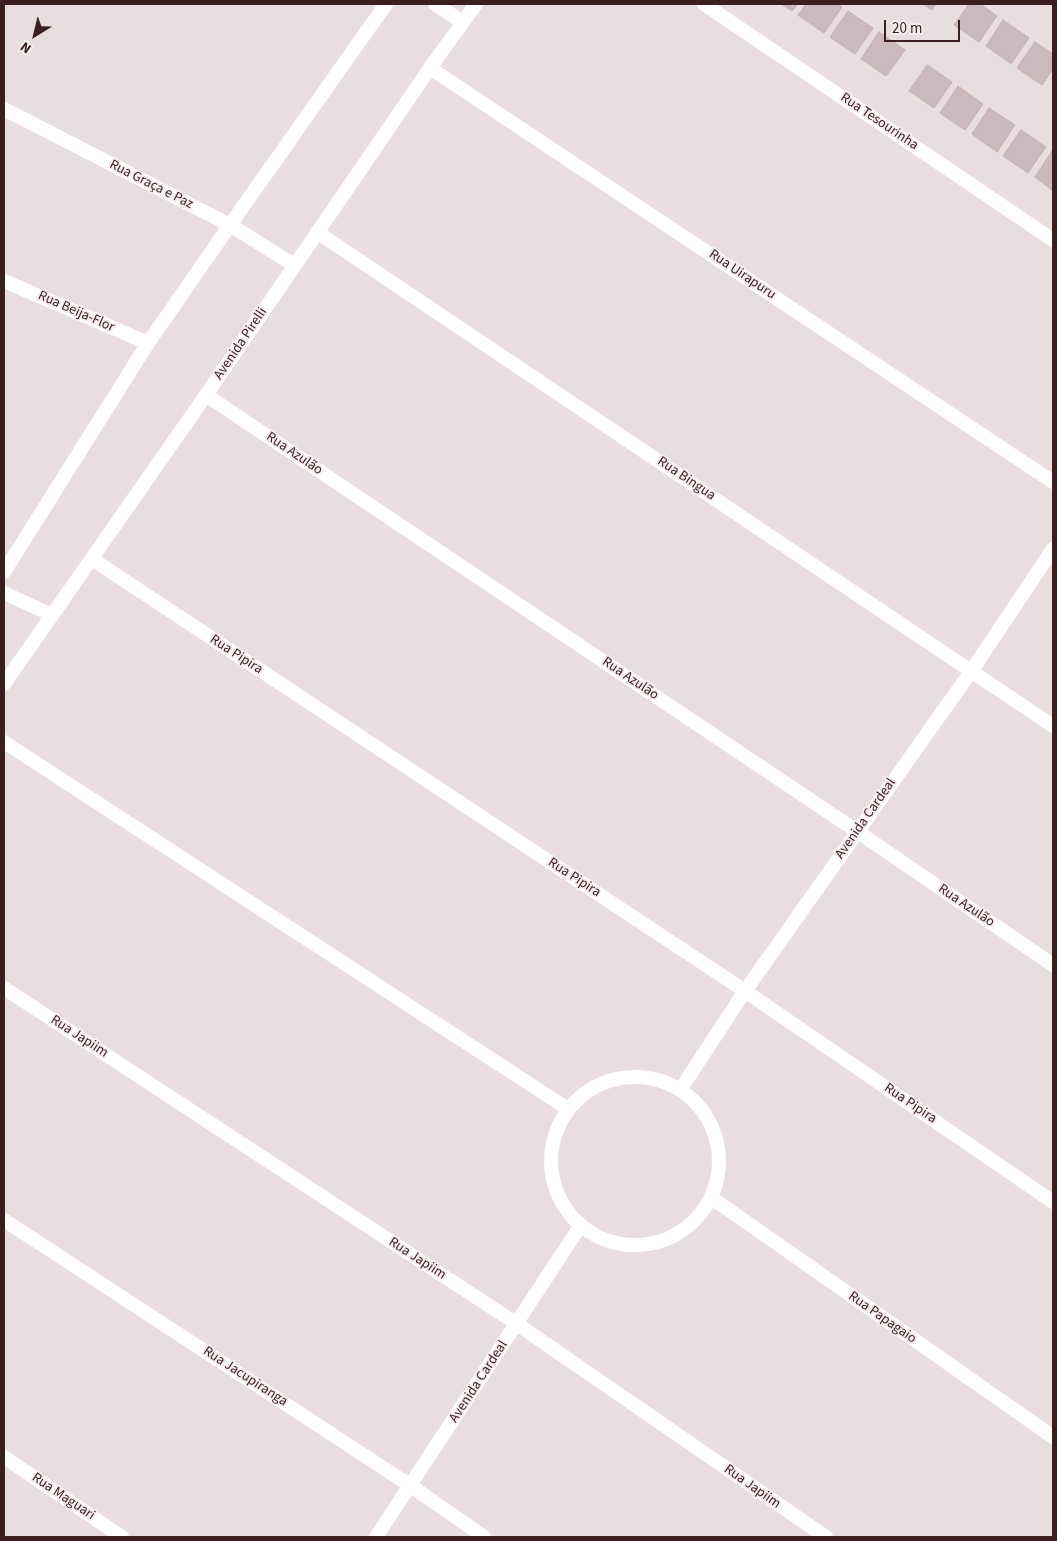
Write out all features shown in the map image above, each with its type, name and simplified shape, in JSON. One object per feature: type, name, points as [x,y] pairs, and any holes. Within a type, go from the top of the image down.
[{"type":"street","points":[[4,572],[148,343],[386,4]]},
{"type":"street","points":[[434,4],[463,22]]},
{"type":"street","name":"Avenida Pirelli","points":[[4,684],[206,396],[294,265],[476,4]]},
{"type":"street","name":"Rua Tesourinha","points":[[704,4],[1053,240]]},
{"type":"street","name":"Rua Uirapuru","points":[[430,68],[1053,482]]},
{"type":"street","name":"Rua Graça e Paz","points":[[4,109],[230,225],[294,265]]},
{"type":"street","name":"Rua Bingua","points":[[317,232],[1053,726]]},
{"type":"street","name":"Rua Beija-Flor","points":[[4,281],[148,343]]},
{"type":"street","name":"Rua Azulão","points":[[206,396],[858,832],[1053,965]]},
{"type":"street","name":"Avenida Cardeal","points":[[680,1090],[745,991],[972,670],[1053,549]]},
{"type":"street","name":"Rua Pipira","points":[[92,559],[745,991],[1053,1202]]},
{"type":"street","points":[[4,593],[52,615]]},
{"type":"street","points":[[4,742],[568,1109]]},
{"type":"street","name":"Rua Japiim","points":[[4,988],[517,1324],[826,1537]]},
{"type":"street","points":[[630,1077],[651,1079],[680,1090],[698,1106],[708,1119],[715,1134],[719,1150],[719,1166],[712,1198],[700,1216],[684,1231],[664,1241],[643,1245],[621,1244],[600,1237],[582,1225],[569,1213],[560,1199],[554,1182],[551,1166],[552,1149],[556,1132],[568,1109],[590,1090],[610,1081],[630,1077]]},
{"type":"street","name":"Rua Papagaio","points":[[712,1198],[1053,1438]]},
{"type":"street","name":"Rua Jacupiranga","points":[[4,1220],[411,1486],[484,1537]]},
{"type":"street","name":"Avenida Cardeal","points":[[376,1537],[582,1225]]},
{"type":"street","name":"Rua Maguari","points":[[4,1458],[122,1537]]},
{"type":"building","points":[[781,4],[798,4],[792,11]]},
{"type":"building","points":[[806,4],[838,4],[842,7],[824,33],[798,15]]},
{"type":"building","points":[[923,4],[936,4],[932,10]]},
{"type":"building","points":[[969,4],[980,4],[997,16],[979,42],[954,25]]},
{"type":"building","points":[[848,11],[873,28],[855,54],[830,37]]},
{"type":"building","points":[[1003,20],[1029,38],[1011,64],[986,46]]},
{"type":"building","points":[[879,32],[905,50],[886,76],[861,59]]},
{"type":"building","points":[[1035,42],[1053,54],[1053,69],[1042,85],[1017,68]]},
{"type":"building","points":[[927,65],[952,82],[934,108],[909,91]]},
{"type":"building","points":[[958,86],[983,104],[965,130],[940,113]]},
{"type":"building","points":[[989,108],[1015,125],[997,152],[972,134]]},
{"type":"building","points":[[1021,130],[1046,147],[1028,173],[1003,156]]},
{"type":"building","points":[[1053,152],[1053,191],[1035,177]]}]
